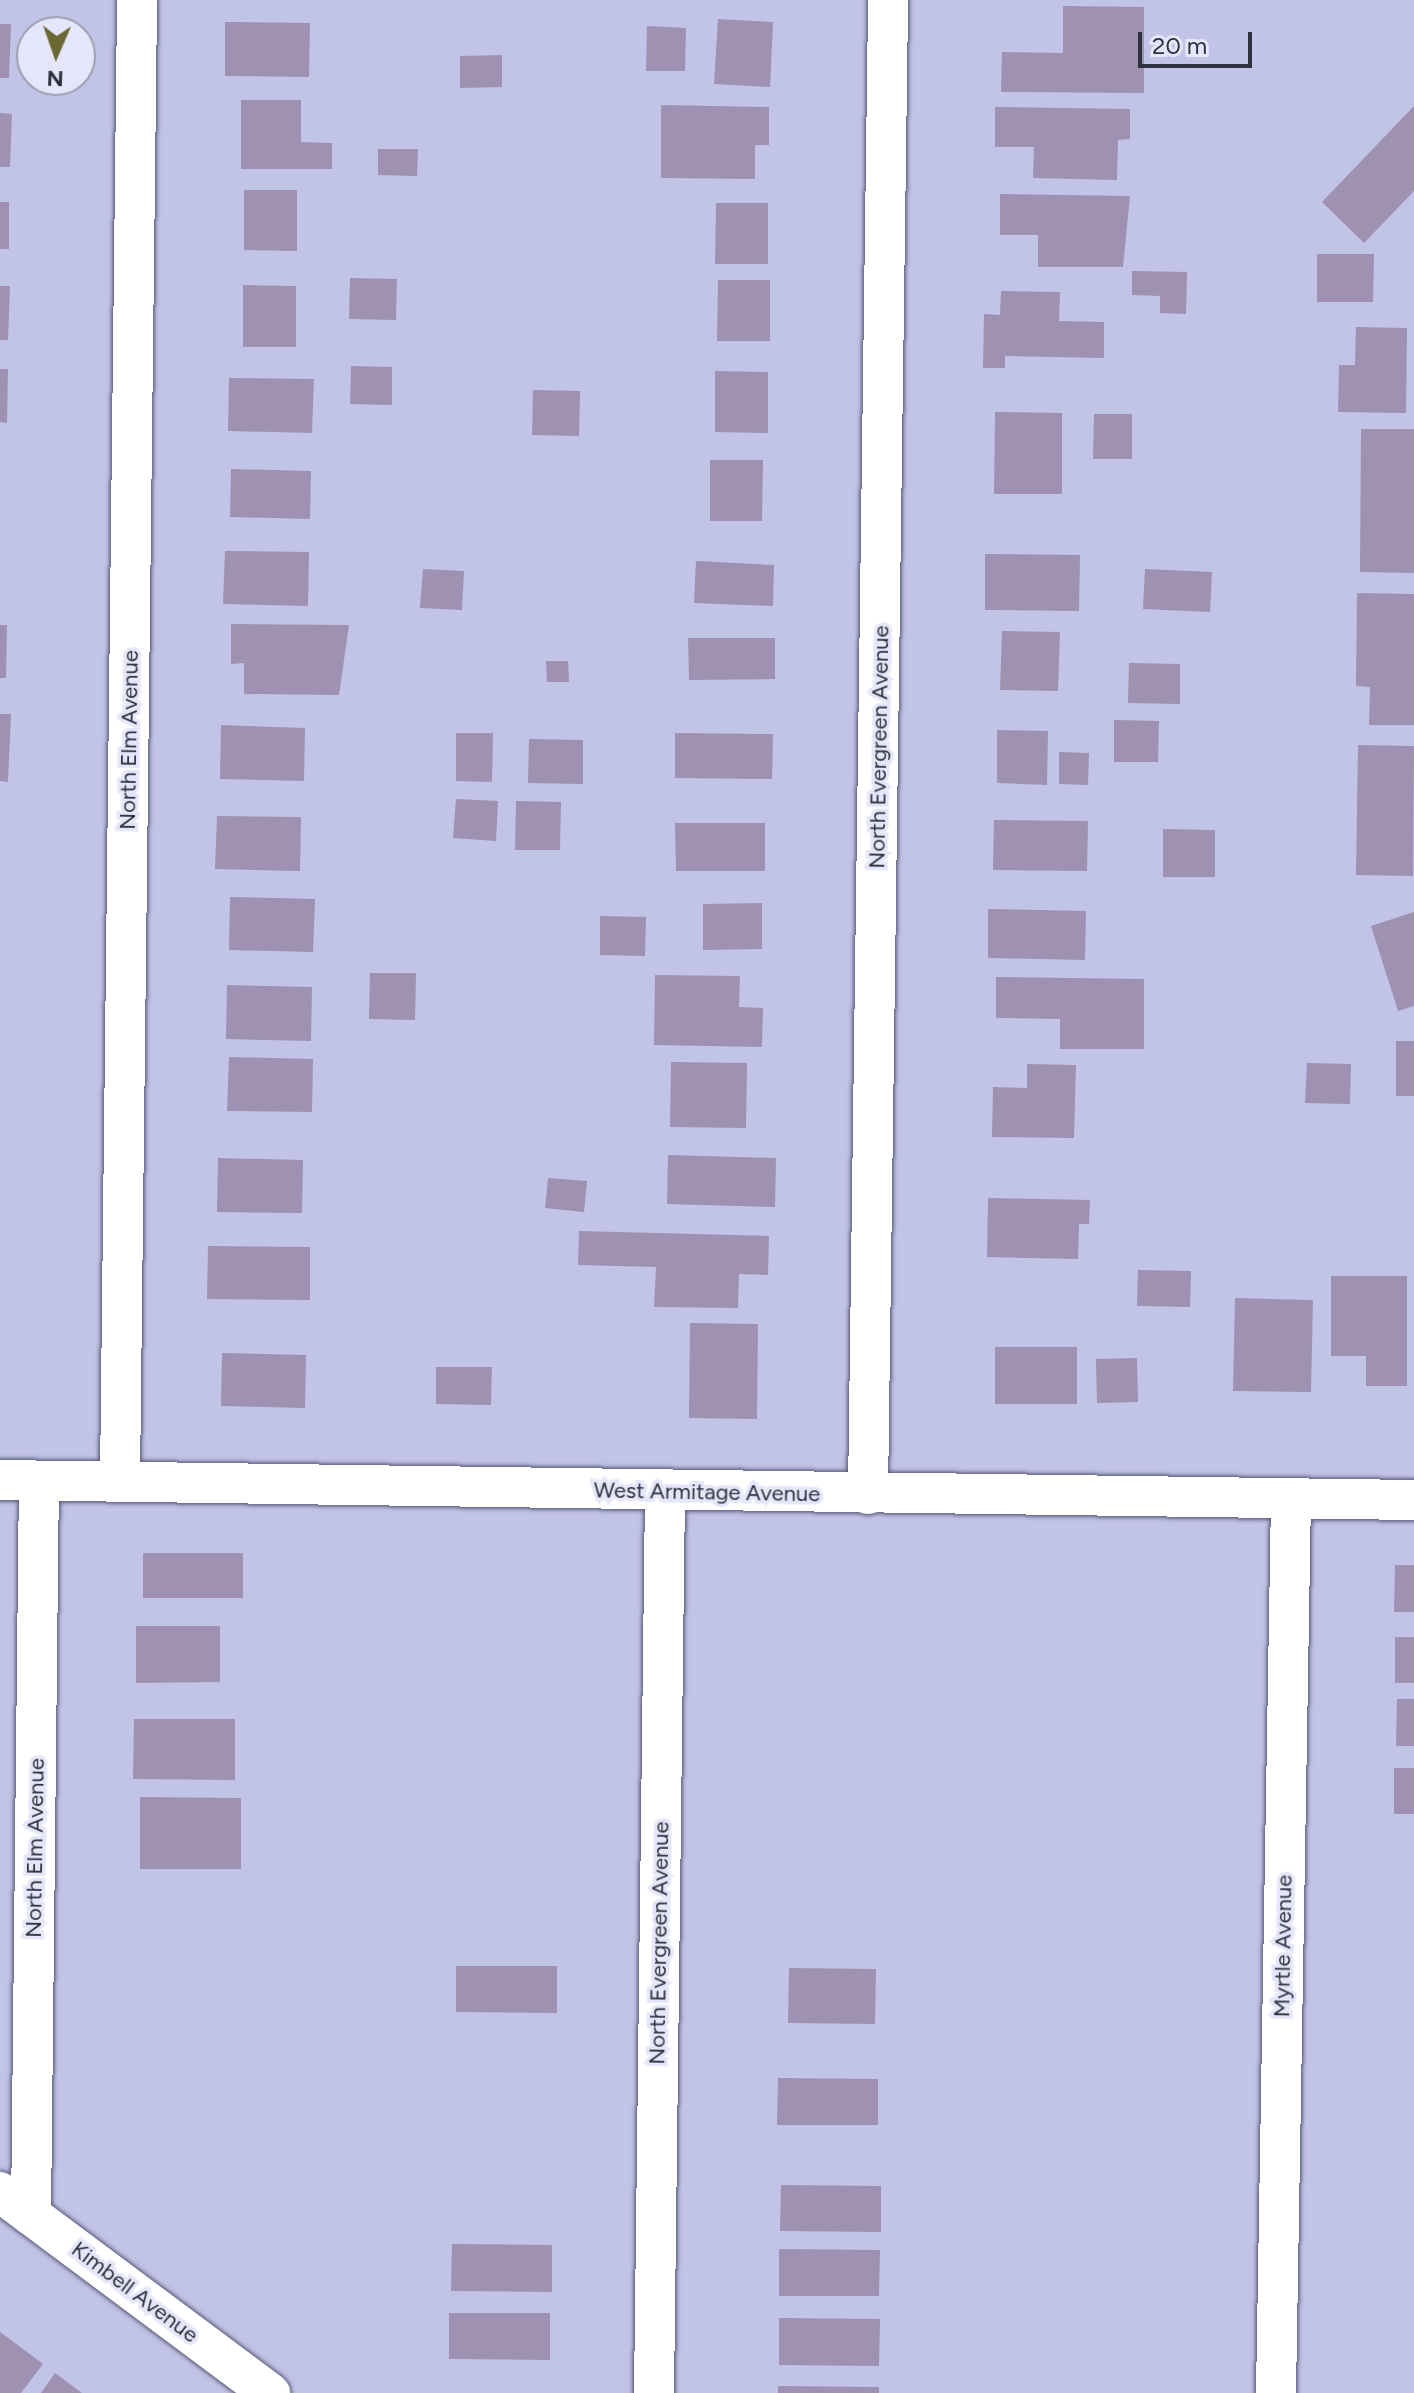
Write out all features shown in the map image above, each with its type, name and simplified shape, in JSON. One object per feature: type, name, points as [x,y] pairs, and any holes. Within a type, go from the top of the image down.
[{"type":"street","name":"North Elm Avenue","points":[[120,1479],[137,0]]},
{"type":"street","name":"North Evergreen Avenue","points":[[868,1494],[888,0]]},
{"type":"street","name":"West Armitage Avenue","points":[[19,1481],[120,1479],[665,1493],[1414,1500]]},
{"type":"street","name":"North Elm Avenue","points":[[15,2204],[19,1481]]},
{"type":"street","name":"North Evergreen Avenue","points":[[654,2393],[665,1493]]},
{"type":"street","name":"Myrtle Avenue","points":[[1276,2393],[1291,1499]]},
{"type":"street","name":"Kimbell Avenue","points":[[15,2204],[270,2393]]},
{"type":"building","points":[[1063,6],[1144,7],[1144,93],[1001,92],[1002,52],[1063,53]]},
{"type":"building","points":[[718,19],[773,22],[770,87],[714,84]]},
{"type":"building","points":[[225,22],[310,23],[309,77],[225,76]]},
{"type":"building","points":[[0,24],[11,24],[9,78],[0,78]]},
{"type":"building","points":[[647,26],[686,28],[685,71],[646,71]]},
{"type":"building","points":[[502,55],[502,87],[460,88],[460,56]]},
{"type":"building","points":[[241,100],[301,100],[301,142],[332,143],[332,169],[241,169]]},
{"type":"building","points":[[661,105],[769,107],[769,145],[755,145],[755,179],[661,178]]},
{"type":"building","points":[[1414,106],[1414,191],[1364,243],[1322,202]]},
{"type":"building","points":[[995,107],[1130,109],[1130,139],[1118,140],[1117,180],[1033,178],[1034,147],[995,147]]},
{"type":"building","points":[[0,113],[12,114],[10,167],[0,167]]},
{"type":"building","points":[[378,149],[418,149],[417,176],[378,175]]},
{"type":"building","points":[[244,190],[297,190],[297,251],[244,250]]},
{"type":"building","points":[[1000,194],[1130,196],[1123,267],[1038,267],[1038,235],[1000,235]]},
{"type":"building","points":[[0,202],[9,202],[9,249],[0,249]]},
{"type":"building","points":[[716,203],[768,203],[768,264],[715,264]]},
{"type":"building","points":[[1317,254],[1374,254],[1373,302],[1317,302]]},
{"type":"building","points":[[1132,271],[1187,272],[1186,314],[1160,313],[1160,296],[1132,295]]},
{"type":"building","points":[[350,278],[397,279],[396,320],[349,319]]},
{"type":"building","points":[[718,280],[770,280],[770,341],[717,341]]},
{"type":"building","points":[[243,285],[296,286],[296,347],[243,347]]},
{"type":"building","points":[[0,286],[10,286],[8,340],[0,340]]},
{"type":"building","points":[[1001,291],[1060,292],[1059,321],[1104,322],[1104,358],[1005,356],[1005,368],[983,368],[984,314],[1000,315]]},
{"type":"building","points":[[1356,327],[1407,328],[1406,413],[1338,412],[1339,365],[1355,365]]},
{"type":"building","points":[[351,366],[392,367],[392,405],[350,404]]},
{"type":"building","points":[[0,369],[8,369],[7,423],[0,422]]},
{"type":"building","points":[[715,371],[768,372],[768,433],[715,432]]},
{"type":"building","points":[[229,378],[314,379],[312,433],[228,431]]},
{"type":"building","points":[[533,390],[580,391],[579,436],[532,435]]},
{"type":"building","points":[[995,412],[1062,413],[1062,494],[994,494]]},
{"type":"building","points":[[1094,414],[1132,414],[1132,459],[1093,459]]},
{"type":"building","points":[[1361,429],[1414,429],[1414,573],[1360,572]]},
{"type":"building","points":[[710,460],[763,460],[762,521],[710,521]]},
{"type":"building","points":[[231,469],[311,471],[310,519],[230,517]]},
{"type":"building","points":[[225,551],[309,552],[308,606],[223,604]]},
{"type":"building","points":[[985,554],[1080,555],[1079,611],[985,610]]},
{"type":"building","points":[[696,561],[774,565],[773,606],[694,603]]},
{"type":"building","points":[[423,569],[464,571],[462,610],[420,608]]},
{"type":"building","points":[[1145,569],[1212,572],[1210,612],[1143,609]]},
{"type":"building","points":[[1357,593],[1414,594],[1414,725],[1369,725],[1370,687],[1356,686]]},
{"type":"building","points":[[231,624],[349,625],[339,695],[244,694],[244,663],[231,664]]},
{"type":"building","points":[[0,625],[7,625],[6,678],[0,678]]},
{"type":"building","points":[[1002,631],[1060,632],[1058,691],[1000,690]]},
{"type":"building","points":[[688,638],[775,638],[775,679],[689,680]]},
{"type":"building","points":[[546,661],[568,661],[569,682],[547,682]]},
{"type":"building","points":[[1129,663],[1180,664],[1180,704],[1128,703]]},
{"type":"building","points":[[0,714],[11,714],[8,782],[0,781]]},
{"type":"building","points":[[1114,720],[1159,721],[1158,762],[1114,762]]},
{"type":"building","points":[[221,725],[305,728],[304,781],[220,779]]},
{"type":"building","points":[[997,730],[1048,731],[1047,785],[997,783]]},
{"type":"building","points":[[456,733],[493,733],[492,782],[456,781]]},
{"type":"building","points":[[675,733],[773,734],[772,779],[675,778]]},
{"type":"building","points":[[529,739],[583,740],[583,784],[528,783]]},
{"type":"building","points":[[1358,745],[1414,746],[1413,876],[1356,875]]},
{"type":"building","points":[[1059,752],[1089,753],[1088,785],[1059,784]]},
{"type":"building","points":[[456,799],[498,801],[496,841],[453,838]]},
{"type":"building","points":[[516,801],[561,802],[560,850],[515,850]]},
{"type":"building","points":[[217,816],[301,817],[300,871],[215,869]]},
{"type":"building","points":[[994,820],[1088,821],[1087,871],[993,870]]},
{"type":"building","points":[[675,823],[765,823],[765,871],[676,871]]},
{"type":"building","points":[[1163,829],[1215,830],[1215,877],[1163,877]]},
{"type":"building","points":[[230,897],[315,899],[313,952],[229,950]]},
{"type":"building","points":[[762,903],[762,949],[703,950],[703,904]]},
{"type":"building","points":[[988,909],[1086,911],[1085,960],[988,958]]},
{"type":"building","points":[[1414,912],[1414,1006],[1398,1011],[1371,926]]},
{"type":"building","points":[[600,916],[646,917],[645,956],[600,955]]},
{"type":"building","points":[[370,973],[416,973],[415,1020],[369,1019]]},
{"type":"building","points":[[655,975],[740,976],[739,1007],[763,1008],[762,1047],[654,1045]]},
{"type":"building","points":[[996,977],[1144,979],[1144,1049],[1060,1049],[1060,1019],[996,1018]]},
{"type":"building","points":[[227,985],[312,987],[311,1041],[226,1039]]},
{"type":"building","points":[[1396,1041],[1414,1041],[1414,1096],[1396,1096]]},
{"type":"building","points":[[229,1057],[313,1059],[312,1112],[227,1111]]},
{"type":"building","points":[[671,1062],[747,1063],[746,1128],[670,1127]]},
{"type":"building","points":[[1307,1063],[1351,1064],[1350,1104],[1305,1103]]},
{"type":"building","points":[[1027,1064],[1076,1065],[1074,1138],[992,1137],[993,1087],[1027,1088]]},
{"type":"building","points":[[668,1155],[776,1158],[775,1207],[667,1204]]},
{"type":"building","points":[[218,1158],[303,1160],[302,1213],[217,1212]]},
{"type":"building","points":[[548,1178],[587,1181],[584,1212],[545,1208]]},
{"type":"building","points":[[988,1198],[1090,1200],[1089,1224],[1079,1224],[1078,1259],[987,1257]]},
{"type":"building","points":[[579,1231],[769,1236],[768,1275],[739,1274],[738,1308],[654,1307],[656,1267],[578,1265]]},
{"type":"building","points":[[208,1246],[310,1247],[310,1300],[207,1299]]},
{"type":"building","points":[[1138,1270],[1191,1271],[1190,1307],[1137,1306]]},
{"type":"building","points":[[1331,1276],[1407,1276],[1407,1386],[1366,1386],[1366,1356],[1331,1356]]},
{"type":"building","points":[[1235,1298],[1313,1300],[1311,1392],[1233,1391]]},
{"type":"building","points":[[690,1323],[758,1324],[757,1419],[689,1418]]},
{"type":"building","points":[[995,1347],[1077,1347],[1077,1404],[995,1404]]},
{"type":"building","points":[[222,1353],[306,1355],[305,1408],[221,1406]]},
{"type":"building","points":[[1137,1358],[1138,1402],[1097,1403],[1096,1359]]},
{"type":"building","points":[[436,1367],[492,1367],[491,1405],[436,1404]]},
{"type":"building","points":[[143,1553],[243,1553],[243,1598],[143,1598]]},
{"type":"building","points":[[1395,1565],[1414,1565],[1414,1612],[1394,1612]]},
{"type":"building","points":[[136,1626],[220,1626],[220,1682],[136,1683]]},
{"type":"building","points":[[1395,1637],[1414,1637],[1414,1683],[1395,1683]]},
{"type":"building","points":[[1397,1699],[1414,1699],[1414,1746],[1396,1746]]},
{"type":"building","points":[[134,1719],[235,1719],[235,1780],[133,1779]]},
{"type":"building","points":[[1394,1768],[1414,1768],[1414,1814],[1394,1814]]},
{"type":"building","points":[[140,1797],[241,1798],[241,1869],[140,1869]]},
{"type":"building","points":[[456,1966],[557,1966],[557,2013],[456,2012]]},
{"type":"building","points":[[789,1968],[876,1969],[875,2024],[788,2023]]},
{"type":"building","points":[[778,2078],[878,2079],[878,2125],[777,2125]]},
{"type":"building","points":[[781,2185],[881,2186],[881,2232],[780,2231]]},
{"type":"building","points":[[452,2244],[552,2245],[552,2292],[451,2291]]},
{"type":"building","points":[[779,2249],[880,2250],[879,2296],[779,2296]]},
{"type":"building","points":[[449,2313],[550,2313],[550,2360],[449,2359]]},
{"type":"building","points":[[779,2318],[880,2319],[879,2366],[779,2365]]},
{"type":"building","points":[[0,2332],[43,2364],[21,2393],[0,2393]]},
{"type":"building","points":[[55,2373],[82,2393],[41,2393]]},
{"type":"building","points":[[778,2386],[879,2387],[879,2393],[778,2393]]}]
